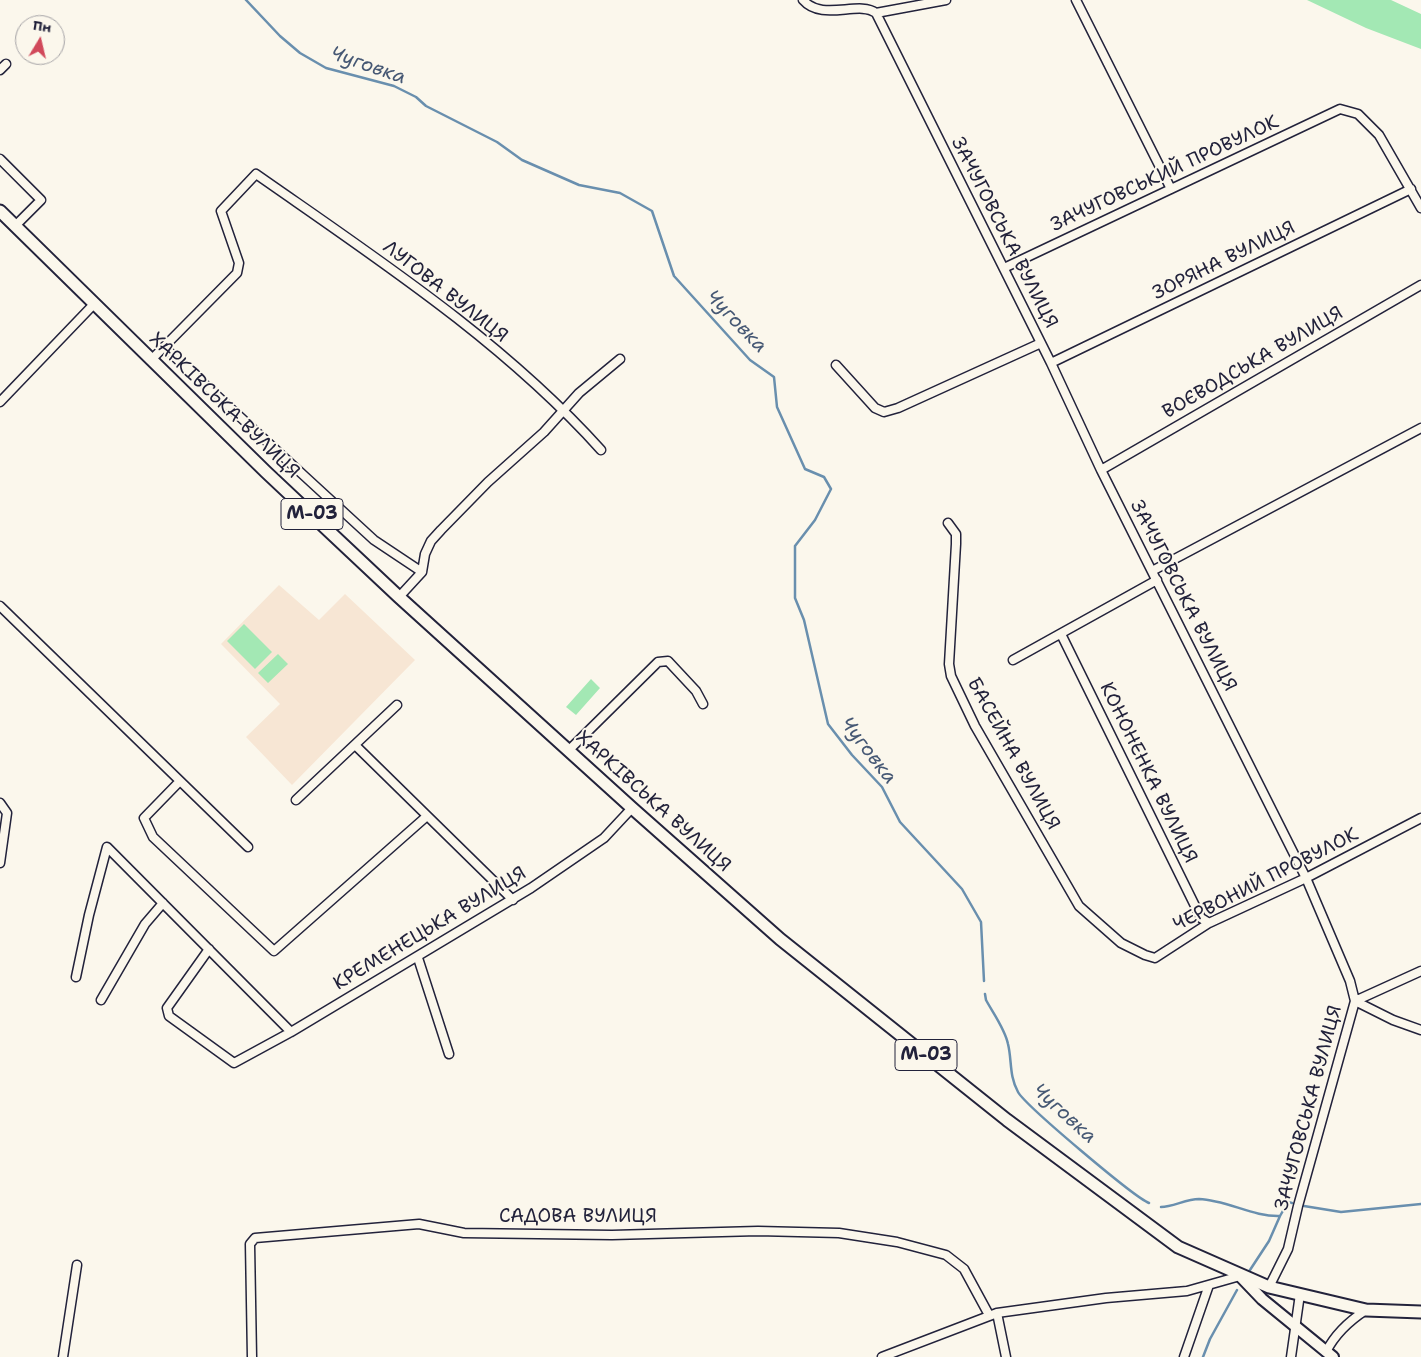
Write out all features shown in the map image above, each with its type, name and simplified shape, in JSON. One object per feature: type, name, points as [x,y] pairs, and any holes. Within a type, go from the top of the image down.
[{"type":"highway","name":"ХАРКІВСЬКА ВУЛИЦЯ","points":[[0,211],[151,360],[399,597],[780,939],[1007,1120],[1178,1247],[1240,1276]]},
{"type":"highway","name":"М-03","points":[[1240,1276],[1269,1287],[1366,1310],[1421,1312]]},
{"type":"main road","name":"ХАРКІВСЬКА ВУЛИЦЯ","points":[[1240,1276],[1262,1299],[1330,1354]]},
{"type":"street","points":[[803,0],[813,7],[860,2],[872,6],[876,14],[946,0]]},
{"type":"street","points":[[1076,0],[1171,189]]},
{"type":"street","name":"ЗАЧУГОВСЬКА ВУЛИЦЯ","points":[[876,14],[1051,363],[1101,470],[1306,878],[1350,981],[1355,1001],[1298,1206],[1288,1249],[1269,1287]]},
{"type":"street","name":"ЗАЧУГОВСЬКИЙ ПРОВУЛОК","points":[[1004,268],[1340,109],[1358,114],[1379,135],[1411,190]]},
{"type":"street","points":[[0,159],[41,200],[15,226]]},
{"type":"street","name":"ЛУГОВА ВУЛИЦЯ","points":[[164,347],[237,273],[238,263],[221,211],[256,174],[359,246],[455,318],[539,386],[601,450]]},
{"type":"street","points":[[1411,190],[1421,208]]},
{"type":"street","name":"ЗОРЯНА ВУЛИЦЯ","points":[[1051,363],[1411,190]]},
{"type":"street","name":"ВОЄВОДСЬКА ВУЛИЦЯ","points":[[1101,470],[1421,284]]},
{"type":"street","points":[[0,402],[94,304]]},
{"type":"street","points":[[836,366],[876,408],[884,412],[898,408],[1041,343]]},
{"type":"street","points":[[151,360],[164,347],[374,540],[422,572]]},
{"type":"street","points":[[399,597],[422,572],[424,554],[436,536],[488,482],[564,412],[579,394],[620,359]]},
{"type":"street","points":[[1152,571],[1421,428]]},
{"type":"street","name":"БАСЕЙНА ВУЛИЦЯ","points":[[948,522],[956,534],[948,664],[951,676],[974,726],[1079,906]]},
{"type":"street","points":[[1013,660],[1157,580]]},
{"type":"street","points":[[0,606],[248,847]]},
{"type":"street","name":"КОНОНЕНКА ВУЛИЦЯ","points":[[1061,634],[1202,918],[1209,923]]},
{"type":"street","points":[[569,750],[658,662],[668,661],[696,691],[703,704]]},
{"type":"street","points":[[296,800],[397,705]]},
{"type":"street","points":[[355,745],[513,900]]},
{"type":"street","points":[[180,782],[144,818],[153,837],[274,951],[427,816]]},
{"type":"street","points":[[0,803],[7,814],[0,863]]},
{"type":"street","name":"КРЕМЕНЕЦЬКА ВУЛИЦЯ","points":[[209,949],[167,1008],[170,1016],[234,1063],[418,958],[513,900],[604,838],[632,808]]},
{"type":"street","name":"ЧЕРВОНИЙ ПРОВУЛОК","points":[[1079,906],[1121,943],[1155,958],[1209,923],[1306,878],[1421,818]]},
{"type":"street","points":[[76,977],[89,915],[108,847],[291,1032]]},
{"type":"street","points":[[101,1000],[145,924],[163,903]]},
{"type":"street","points":[[418,958],[449,1054]]},
{"type":"street","points":[[1355,1001],[1421,972]]},
{"type":"street","points":[[1355,1001],[1393,1020],[1421,1030]]},
{"type":"street","name":"САДОВА ВУЛИЦЯ","points":[[252,1357],[250,1244],[255,1238],[419,1224],[464,1233],[612,1235],[758,1231],[839,1233],[868,1237],[946,1254],[964,1269],[993,1314],[1006,1357]]},
{"type":"street","points":[[63,1357],[77,1266]]},
{"type":"street","points":[[882,1357],[993,1314],[1106,1298],[1187,1291],[1240,1276]]},
{"type":"street","points":[[1184,1357],[1209,1285]]},
{"type":"street","points":[[1291,1357],[1300,1294]]},
{"type":"street","points":[[1330,1354],[1332,1340],[1345,1326],[1366,1310]]},
{"type":"shaded area","points":[[279,585],[319,620],[345,594],[415,660],[292,785],[246,737],[280,704],[221,644]]},
{"type":"green space","points":[[1307,0],[1391,0],[1421,14],[1421,49],[1366,28]]},
{"type":"green space","points":[[244,624],[272,652],[255,669],[227,641]]},
{"type":"green space","points":[[278,654],[288,664],[268,683],[258,673]]},
{"type":"green space","points":[[591,679],[600,688],[576,715],[566,707]]},
{"type":"waterway","name":"Чуговка","points":[[246,0],[280,36],[300,53],[326,68],[394,86],[416,97],[426,106],[497,142],[522,160],[579,185],[620,193],[652,211],[674,276],[750,360],[774,377],[777,407],[805,469],[824,477],[831,489],[815,520],[795,546],[795,598],[804,620],[828,724],[852,755],[882,787],[900,822],[962,889],[981,922],[984,981]]},
{"type":"waterway","name":"Чуговка","points":[[985,994],[986,1000],[1002,1027],[1009,1050],[1013,1080],[1018,1092],[1025,1101],[1123,1185],[1149,1203]]},
{"type":"waterway","name":"Чуговка","points":[[1161,1207],[1199,1199],[1220,1202],[1260,1214],[1280,1216],[1288,1202],[1292,1203]]},
{"type":"waterway","name":"Чуговка","points":[[1304,1206],[1341,1212],[1421,1204]]},
{"type":"waterway","points":[[1248,1273],[1269,1241],[1280,1216]]},
{"type":"waterway","points":[[1203,1357],[1210,1339],[1237,1290]]}]
